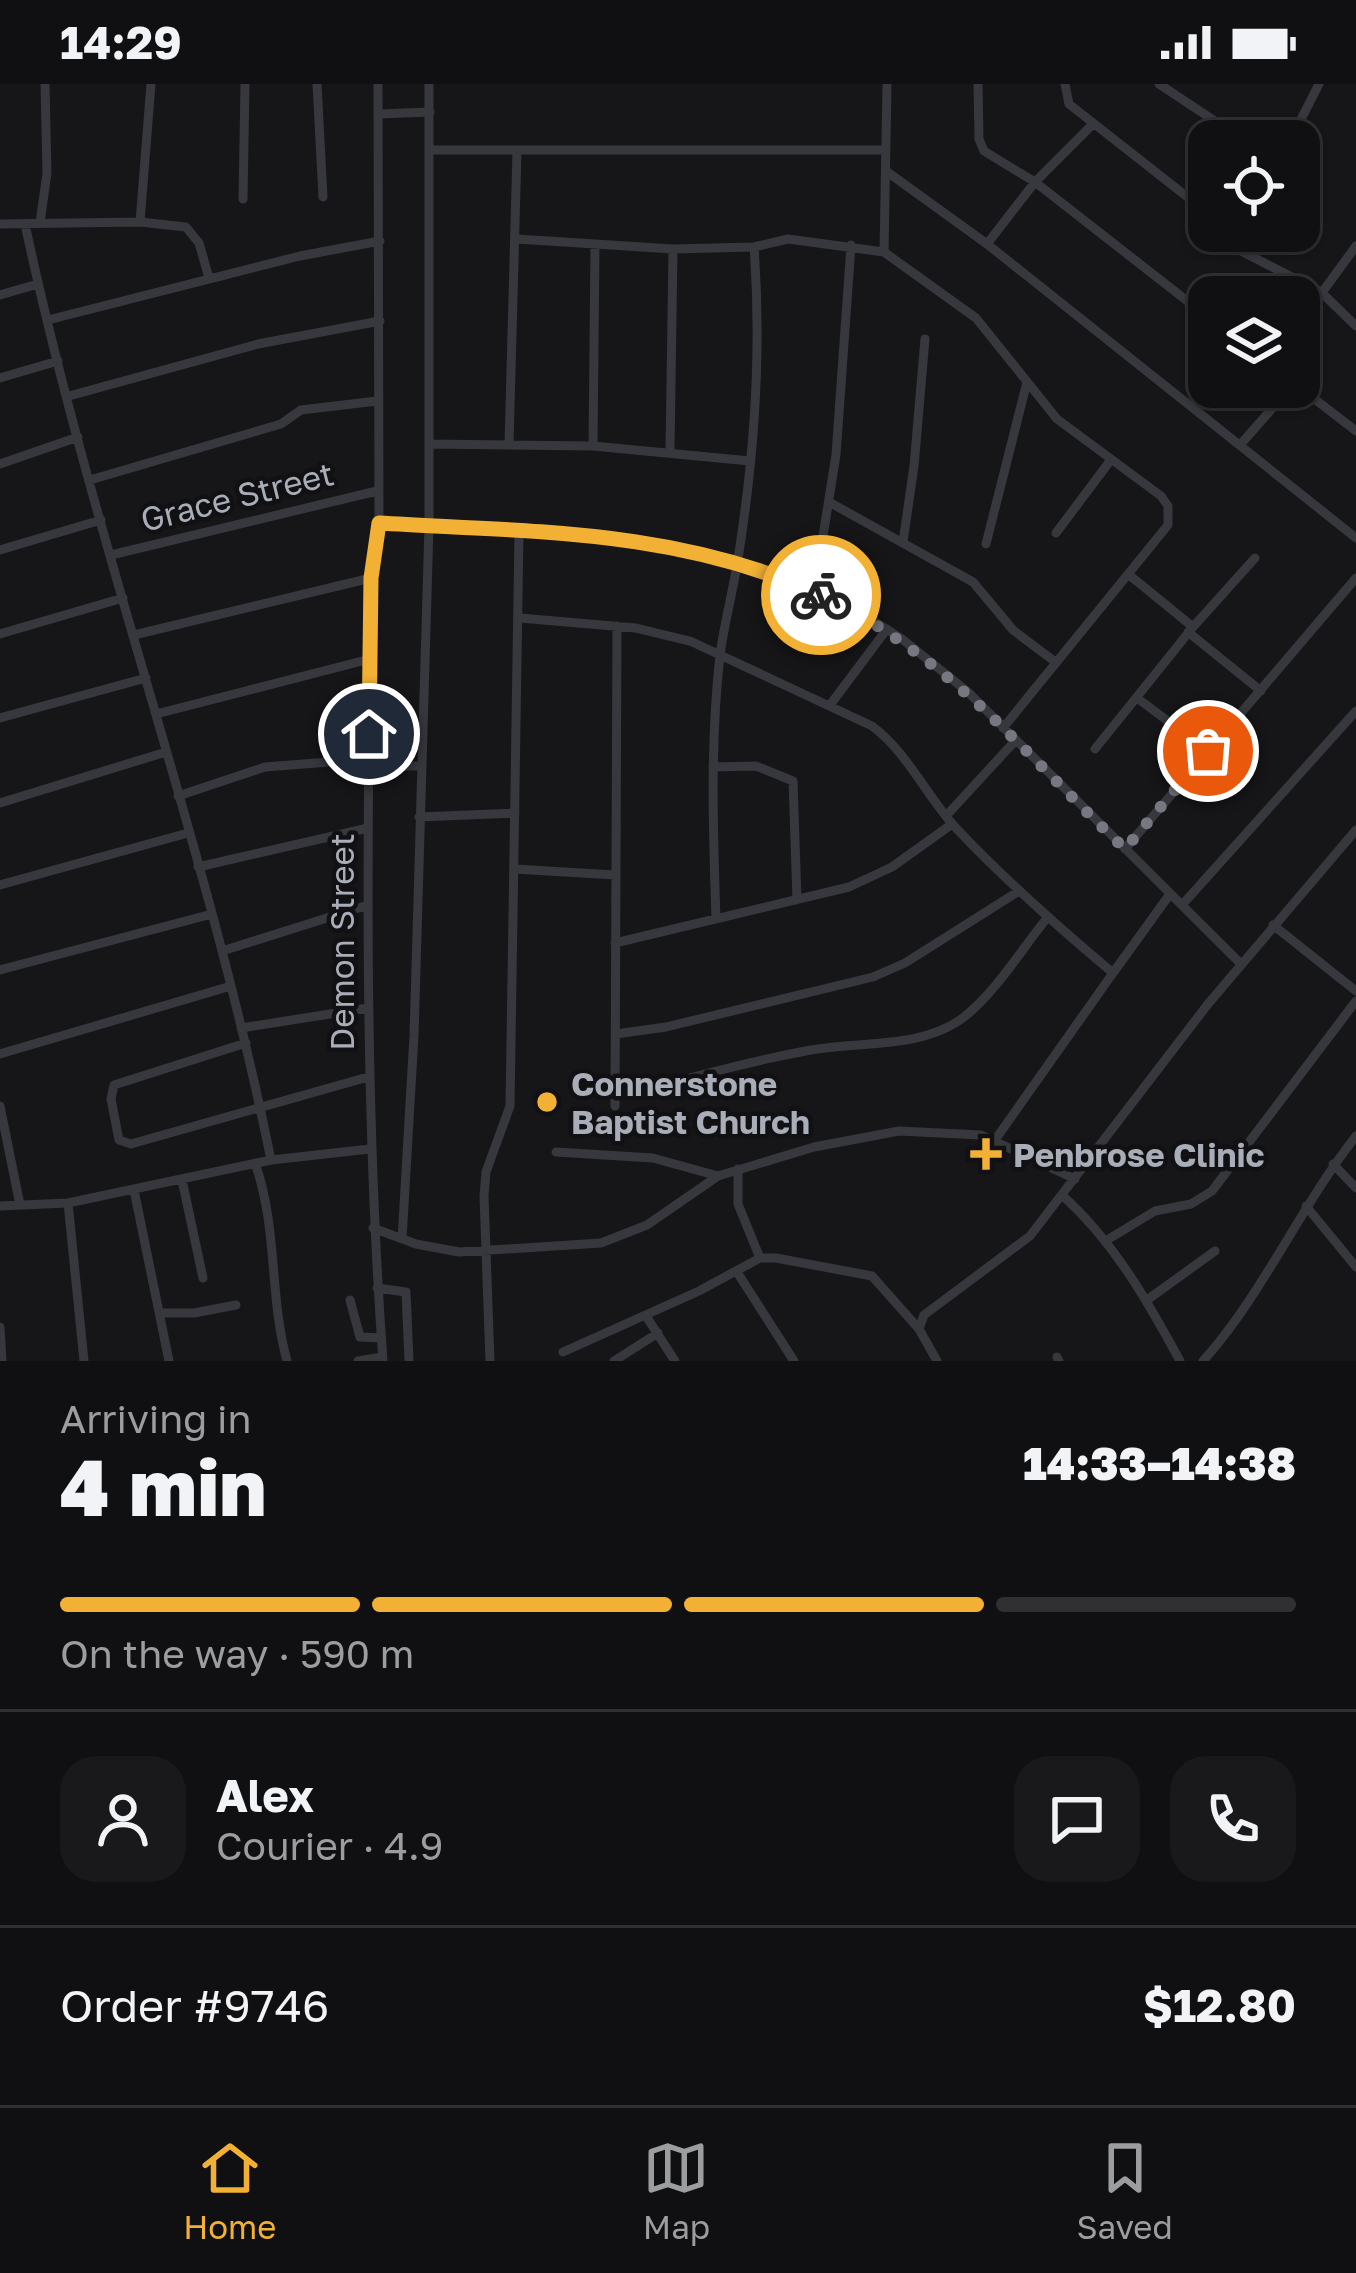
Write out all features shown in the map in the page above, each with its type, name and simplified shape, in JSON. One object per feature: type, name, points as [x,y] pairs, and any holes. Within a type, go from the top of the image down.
[{"type":"street","points":[[40,224],[46,173],[45,84]]},
{"type":"street","points":[[140,221],[151,84]]},
{"type":"street","points":[[243,199],[245,84]]},
{"type":"street","points":[[317,84],[323,197]]},
{"type":"street","name":"Demon Street","points":[[378,84],[379,523],[371,578],[368,1077],[382,1359]]},
{"type":"street","points":[[402,1239],[414,1036],[429,526],[429,84]]},
{"type":"street","points":[[884,252],[887,84]]},
{"type":"street","points":[[978,84],[980,145],[1188,302]]},
{"type":"street","points":[[1065,84],[1069,104],[1188,198]]},
{"type":"street","points":[[1159,84],[1213,120]]},
{"type":"street","points":[[1300,120],[1317,85]]},
{"type":"street","points":[[379,114],[430,112]]},
{"type":"street","points":[[987,244],[1035,182],[1093,124]]},
{"type":"street","points":[[430,149],[886,150]]},
{"type":"street","points":[[508,444],[517,152]]},
{"type":"street","points":[[886,171],[987,244],[1356,538]]},
{"type":"street","points":[[0,224],[140,221],[186,227],[199,243],[209,278]]},
{"type":"street","points":[[25,224],[78,437],[222,951],[271,1160]]},
{"type":"street","points":[[517,239],[674,249],[754,247],[788,239],[884,252],[976,318],[1057,419],[1161,496],[1168,506],[1168,526],[1004,728]]},
{"type":"street","points":[[48,320],[380,241]]},
{"type":"street","points":[[814,592],[840,414],[851,245]]},
{"type":"street","points":[[593,446],[595,246]]},
{"type":"street","points":[[1321,292],[1356,246]]},
{"type":"street","points":[[716,919],[713,767],[720,653],[750,461],[758,347],[754,247]]},
{"type":"street","points":[[670,451],[674,249]]},
{"type":"street","points":[[1243,252],[1321,292],[1356,326]]},
{"type":"street","points":[[0,295],[38,284]]},
{"type":"street","points":[[69,396],[258,344],[380,321]]},
{"type":"street","points":[[903,542],[925,339]]},
{"type":"street","points":[[0,378],[58,361]]},
{"type":"street","points":[[986,544],[1027,382]]},
{"type":"street","points":[[90,480],[281,424],[301,410],[377,401]]},
{"type":"street","points":[[1320,405],[1356,431]]},
{"type":"street","points":[[1240,446],[1275,408]]},
{"type":"street","points":[[0,464],[78,437]]},
{"type":"street","points":[[430,444],[593,446],[750,461]]},
{"type":"street","points":[[1056,533],[1110,461]]},
{"type":"street","name":"Grace Street","points":[[111,555],[377,491]]},
{"type":"street","points":[[829,502],[973,582],[1013,630],[1054,662]]},
{"type":"street","points":[[0,550],[101,520]]},
{"type":"street","points":[[379,523],[646,541],[737,563],[814,592],[887,629],[945,672],[1241,964]]},
{"type":"street","points":[[490,1361],[486,1172],[510,1106],[519,532]]},
{"type":"street","points":[[1095,748],[1190,629],[1255,558]]},
{"type":"street","points":[[1128,574],[1261,691]]},
{"type":"street","points":[[134,634],[371,578]]},
{"type":"street","points":[[1125,849],[1356,578]]},
{"type":"street","points":[[0,634],[123,598]]},
{"type":"street","points":[[520,618],[617,626],[690,641],[884,734],[949,820],[1047,918],[1113,973]]},
{"type":"street","points":[[615,1106],[617,626]]},
{"type":"street","points":[[830,705],[887,629]]},
{"type":"street","points":[[156,714],[370,659]]},
{"type":"street","points":[[0,718],[146,679]]},
{"type":"street","points":[[1136,698],[1208,751]]},
{"type":"street","points":[[1182,905],[1356,711]]},
{"type":"street","points":[[615,943],[873,877],[949,820],[1015,741]]},
{"type":"street","points":[[0,803],[166,752]]},
{"type":"street","points":[[178,796],[265,767],[368,762],[421,766]]},
{"type":"street","points":[[713,767],[756,766],[793,781],[796,900]]},
{"type":"street","points":[[419,817],[515,813]]},
{"type":"street","points":[[198,867],[368,828]]},
{"type":"street","points":[[919,1329],[924,1315],[1023,1243],[1140,1089],[1356,830]]},
{"type":"street","points":[[0,885],[188,832]]},
{"type":"street","points":[[515,869],[615,875]]},
{"type":"street","points":[[616,1034],[666,1027],[873,977],[905,963],[1019,891]]},
{"type":"street","points":[[995,1140],[1170,894]]},
{"type":"street","points":[[222,951],[368,905]]},
{"type":"street","points":[[0,970],[212,914]]},
{"type":"street","points":[[648,1090],[812,1050],[927,1035],[946,1028],[965,1017],[1047,918]]},
{"type":"street","points":[[1273,926],[1356,991]]},
{"type":"street","points":[[0,1054],[231,986]]},
{"type":"street","points":[[1107,1240],[1155,1211],[1191,1204],[1212,1191],[1356,1000]]},
{"type":"street","points":[[241,1028],[368,1008]]},
{"type":"street","points":[[246,1043],[114,1084],[111,1099],[119,1140],[131,1144],[368,1077]]},
{"type":"street","points":[[0,1106],[20,1205]]},
{"type":"street","points":[[373,1228],[459,1252],[575,1247],[619,1238],[675,1208],[718,1176],[874,1134],[958,1132],[995,1140],[1075,1179]]},
{"type":"street","points":[[1203,1361],[1228,1331],[1356,1136]]},
{"type":"street","points":[[0,1206],[68,1203],[256,1162],[370,1149]]},
{"type":"street","points":[[556,1152],[653,1158],[718,1176]]},
{"type":"street","points":[[256,1162],[271,1216],[287,1361]]},
{"type":"street","points":[[1334,1164],[1356,1188]]},
{"type":"street","points":[[738,1169],[738,1204],[760,1258]]},
{"type":"street","points":[[182,1180],[203,1278]]},
{"type":"street","points":[[134,1190],[169,1361]]},
{"type":"street","points":[[1062,1195],[1107,1240],[1180,1361]]},
{"type":"street","points":[[68,1203],[84,1361]]},
{"type":"street","points":[[1306,1206],[1356,1267]]},
{"type":"street","points":[[1147,1300],[1215,1252]]},
{"type":"street","points":[[563,1352],[760,1258],[872,1276],[919,1329],[937,1361]]},
{"type":"street","points":[[737,1272],[794,1361]]},
{"type":"street","points":[[376,1288],[406,1292],[410,1361]]},
{"type":"street","points":[[350,1300],[360,1337],[381,1338]]},
{"type":"street","points":[[160,1313],[236,1305]]},
{"type":"street","points":[[646,1316],[675,1361]]},
{"type":"street","points":[[0,1327],[2,1361]]},
{"type":"street","points":[[614,1361],[658,1334]]},
{"type":"street","points":[[358,1361],[382,1359]]},
{"type":"way so far","points":[[821,595],[887,629],[945,672],[1125,849],[1208,751]]},
{"type":"place","name":"Connerstone Baptist Church","points":[[547,1102]]},
{"type":"place","name":"Penbrose Clinic","points":[[986,1154]]},
{"type":"route","points":[[369,734],[371,578],[379,523],[646,541],[706,553],[821,595]]}]
